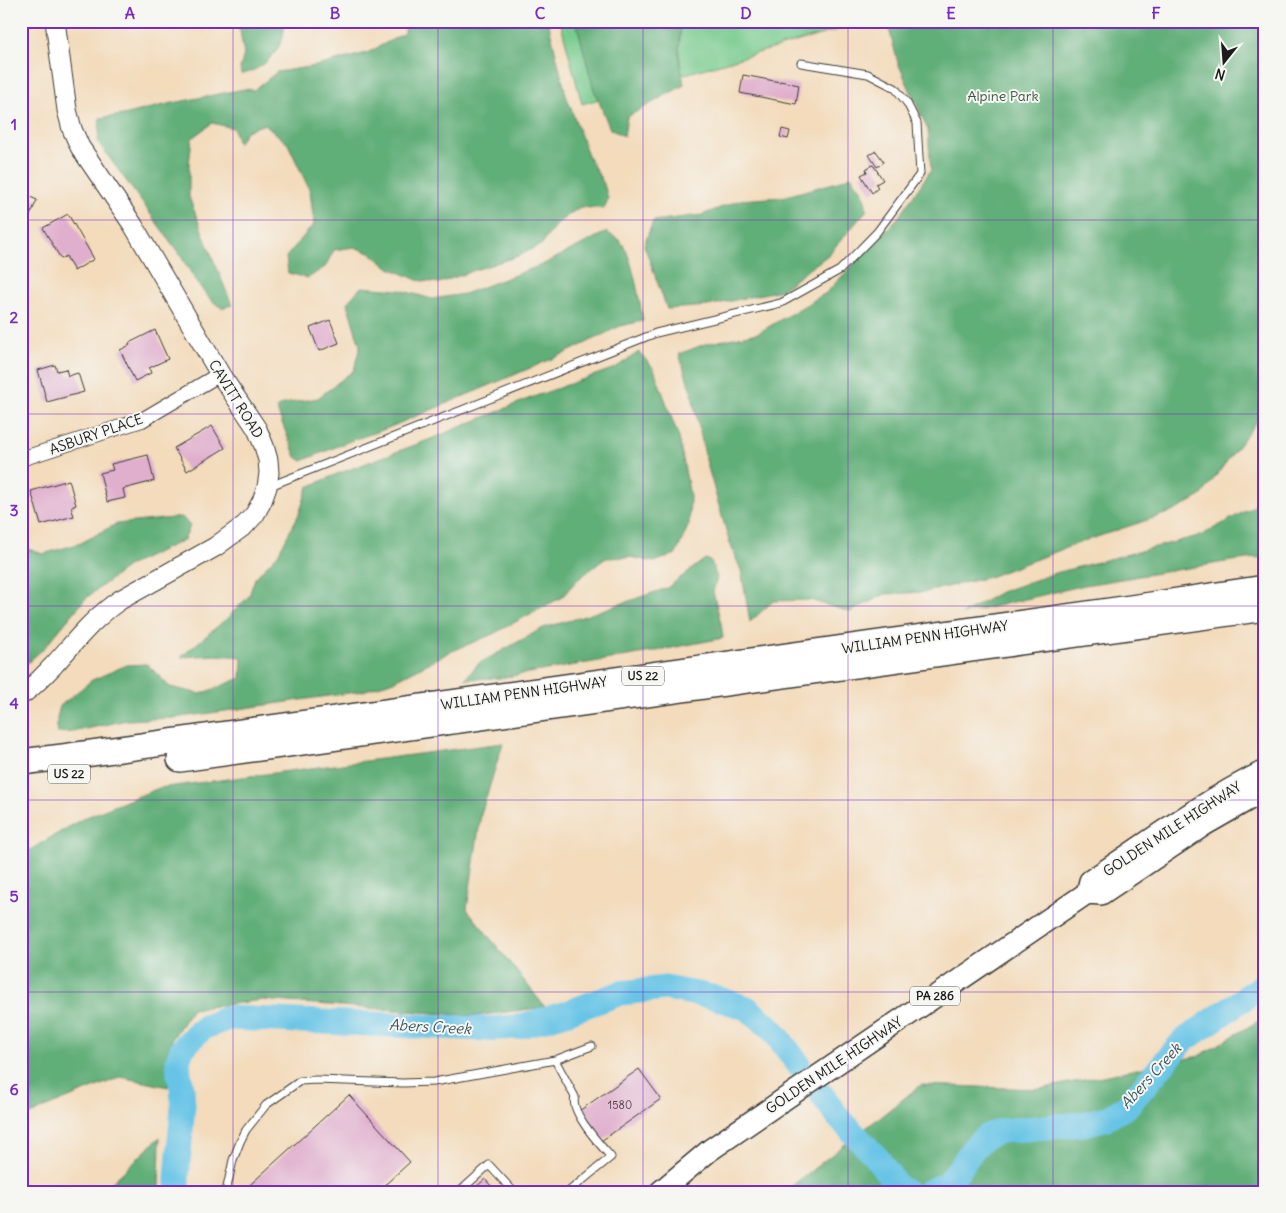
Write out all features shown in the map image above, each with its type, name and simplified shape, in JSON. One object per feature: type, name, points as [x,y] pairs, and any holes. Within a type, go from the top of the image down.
[{"type":"highway","name":"WILLIAM PENN HIGHWAY","points":[[21,762],[1265,588]]},
{"type":"highway","name":"WILLIAM PENN HIGHWAY","points":[[21,779],[66,775],[1265,608]]},
{"type":"main road","name":"GOLDEN MILE HIGHWAY","points":[[1087,893],[1090,881],[1195,811],[1265,771]]},
{"type":"main road","name":"GOLDEN MILE HIGHWAY","points":[[660,1192],[710,1150],[1087,893],[1102,894],[1204,825],[1265,790]]},
{"type":"street","points":[[45,21],[56,28]]},
{"type":"street","name":"CAVITT ROAD","points":[[21,695],[39,680],[106,609],[215,548],[245,525],[255,514],[262,501],[270,473],[264,446],[257,429],[220,374],[133,225],[80,147],[72,129],[67,110],[56,28]]},
{"type":"street","name":"ASBURY PLACE","points":[[21,460],[142,420],[220,374]]},
{"type":"lane","points":[[267,487],[656,333],[781,303],[840,270],[877,232],[920,174],[917,123],[907,104],[895,88],[868,74],[800,63]]},
{"type":"lane","points":[[226,1192],[233,1160],[246,1130],[266,1105],[300,1080],[434,1082],[555,1060],[592,1046]]},
{"type":"lane","points":[[555,1060],[575,1097],[573,1102],[575,1110],[593,1137],[611,1157],[568,1192]]},
{"type":"lane","points":[[459,1192],[488,1165],[514,1192]]},
{"type":"green space","points":[[232,21],[285,21],[284,33],[277,50],[264,64],[253,71],[241,74],[240,68],[244,54],[240,31]]},
{"type":"green space","points":[[409,21],[548,21],[566,95],[589,158],[604,184],[608,199],[604,209],[580,207],[556,224],[542,244],[521,255],[439,283],[417,280],[388,267],[370,253],[354,247],[334,250],[325,267],[308,278],[288,273],[286,257],[314,224],[310,191],[288,144],[265,124],[246,131],[238,144],[233,128],[212,123],[192,138],[189,164],[189,197],[232,305],[222,308],[202,289],[175,248],[98,142],[100,118],[123,115],[244,89],[254,90],[277,72],[316,66],[367,53],[403,34]]},
{"type":"green space","points":[[560,21],[868,21],[582,104]]},
{"type":"green space","points":[[576,21],[681,21],[679,53],[684,85],[627,117],[624,136],[610,129],[593,87]]},
{"type":"green space","name":"Alpine Park","points":[[887,21],[1265,21],[1265,410],[1201,496],[1174,511],[1079,543],[989,577],[925,592],[885,594],[850,612],[810,600],[773,601],[750,622],[741,570],[730,544],[707,464],[691,391],[679,354],[705,344],[758,333],[826,293],[898,218],[931,170],[928,130],[898,63]]},
{"type":"green space","points":[[851,176],[863,192],[867,210],[828,255],[781,290],[708,306],[667,309],[644,245],[653,221],[702,215],[740,200],[782,197],[834,183]]},
{"type":"green space","points":[[606,232],[620,241],[628,256],[635,279],[643,321],[620,326],[570,351],[388,428],[302,461],[296,457],[276,408],[284,404],[318,398],[354,370],[360,346],[347,303],[361,287],[400,290],[432,299],[464,294],[544,264]]},
{"type":"green space","points":[[639,352],[654,369],[679,438],[690,496],[689,524],[676,554],[654,562],[630,557],[606,558],[577,580],[562,597],[493,634],[450,652],[394,681],[363,691],[173,718],[127,720],[73,732],[57,733],[57,718],[60,706],[92,680],[127,665],[147,664],[170,687],[201,694],[241,678],[242,657],[216,655],[181,657],[225,620],[249,596],[255,578],[278,554],[299,514],[308,487],[533,397],[615,368]]},
{"type":"green space","points":[[1265,500],[1265,557],[1085,585],[962,614],[1001,592],[1055,573],[1202,535]]},
{"type":"green space","points":[[182,517],[190,526],[184,540],[130,565],[86,598],[46,646],[21,669],[21,559],[28,549],[43,554],[81,543],[116,524]]},
{"type":"green space","points":[[705,559],[711,561],[717,578],[713,592],[723,638],[500,678],[465,679],[478,664],[543,628],[667,588]]},
{"type":"green space","points":[[503,743],[481,814],[467,909],[545,1007],[474,1016],[262,1000],[192,1009],[172,1039],[168,1087],[121,1077],[44,1108],[21,1120],[21,854],[84,818],[159,788]]},
{"type":"green space","points":[[1265,1017],[1265,1192],[784,1192],[921,1085],[1040,1089],[1199,1056]]},
{"type":"green space","points":[[160,1137],[159,1192],[101,1192],[104,1190]]},
{"type":"building","points":[[743,75],[799,85],[796,104],[740,93]]},
{"type":"building","points":[[782,129],[790,131],[788,139],[780,137]]},
{"type":"building","points":[[876,151],[884,162],[877,167],[869,155]]},
{"type":"building","points":[[872,165],[883,180],[876,184],[878,188],[872,193],[861,175],[867,172],[866,169]]},
{"type":"building","points":[[21,193],[37,200],[26,225],[21,223]]},
{"type":"building","points":[[68,214],[94,259],[74,271],[66,256],[61,259],[43,228]]},
{"type":"building","points":[[330,320],[339,343],[319,351],[310,328]]},
{"type":"building","points":[[155,330],[168,359],[149,368],[151,373],[135,381],[120,350],[130,345],[129,343]]},
{"type":"building","points":[[55,365],[57,371],[66,369],[68,376],[78,373],[84,392],[47,402],[38,370]]},
{"type":"building","points":[[212,426],[225,448],[187,471],[174,448]]},
{"type":"building","points":[[148,455],[154,481],[123,489],[125,498],[107,502],[100,473],[113,470],[111,464]]},
{"type":"building","points":[[69,480],[76,505],[71,507],[74,516],[41,525],[31,491]]},
{"type":"building","points":[[639,1069],[661,1099],[601,1141],[579,1111]]},
{"type":"building","points":[[349,1095],[410,1162],[377,1192],[242,1192]]},
{"type":"building","points":[[485,1179],[496,1192],[471,1192]]},
{"type":"waterway","name":"Abers Creek","points":[[928,1192],[946,1184],[973,1149],[985,1137],[1001,1131],[1083,1124],[1107,1118],[1126,1107],[1183,1041],[1265,984]]},
{"type":"waterway","name":"Abers Creek","points":[[177,1192],[183,1105],[178,1060],[182,1049],[196,1034],[205,1027],[228,1018],[486,1029],[517,1027],[563,1014],[621,993],[665,988],[713,997],[747,1008],[772,1029],[798,1064]]},
{"type":"waterway","name":"Abers Creek","points":[[822,1095],[838,1117],[877,1158],[898,1188],[906,1192]]}]
